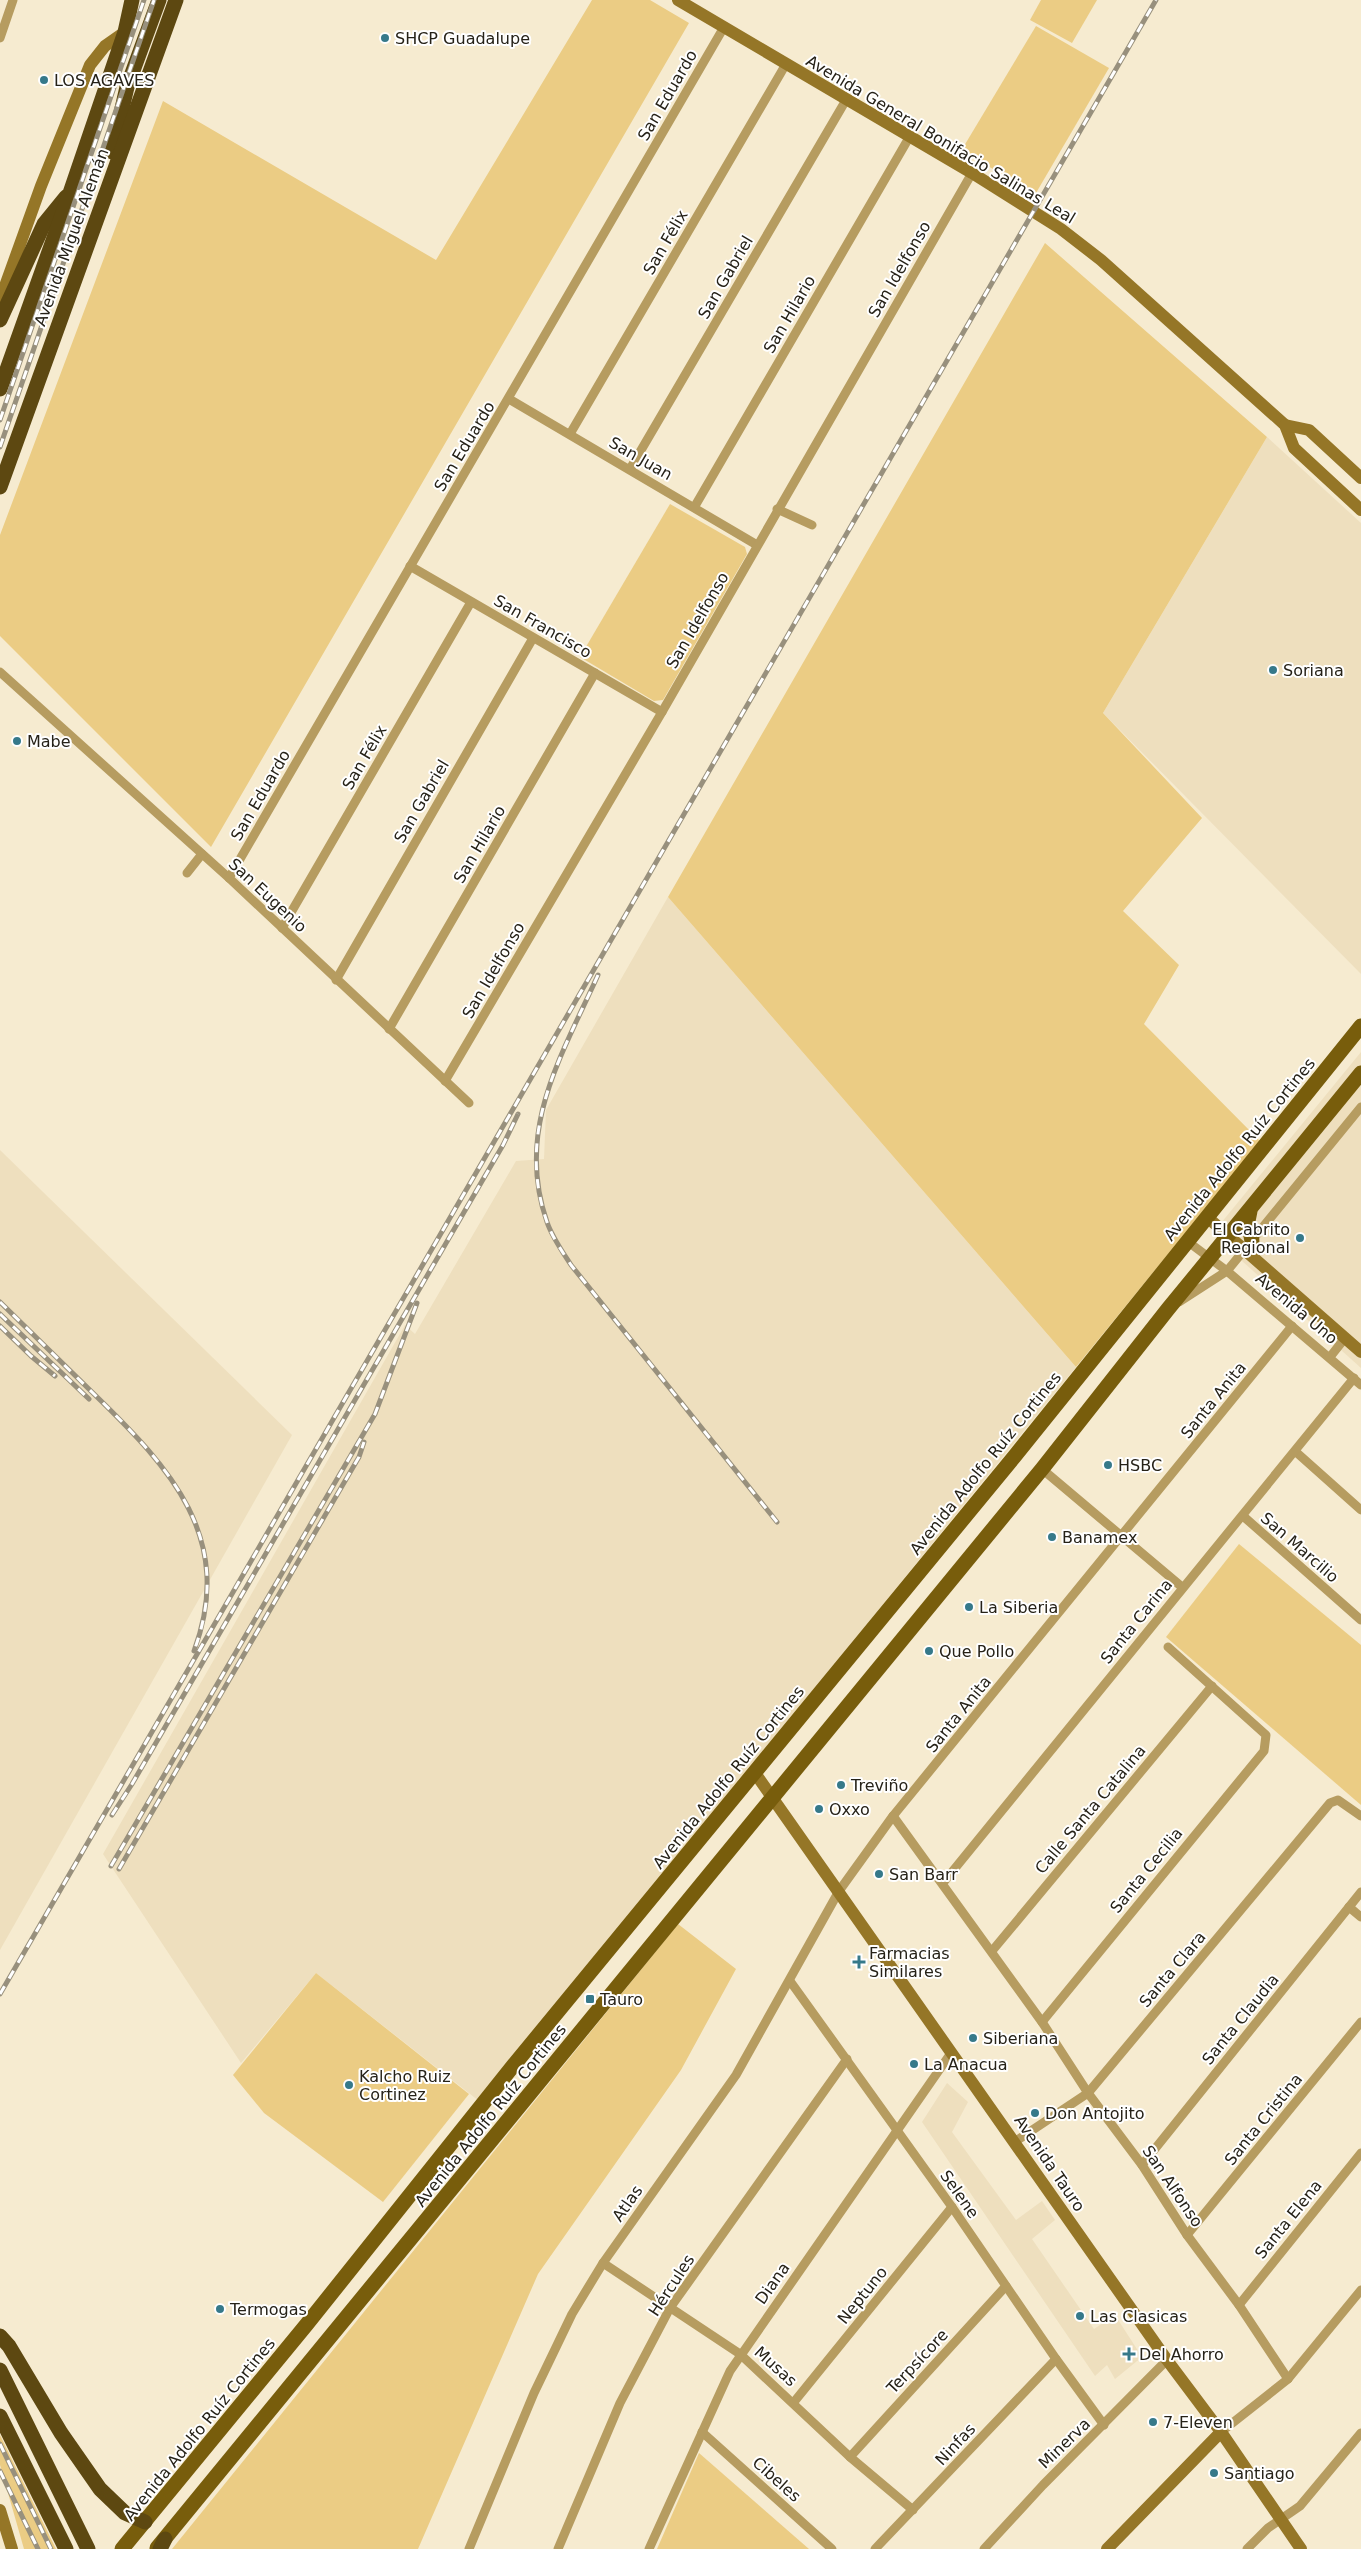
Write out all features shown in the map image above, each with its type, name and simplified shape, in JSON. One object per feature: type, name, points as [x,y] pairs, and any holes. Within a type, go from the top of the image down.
[{"type":"highway","name":"Avenida Miguel Alemán","points":[[0,389],[125,32],[132,0]]},
{"type":"highway","points":[[97,217],[128,87],[158,0]]},
{"type":"highway","name":"Avenida Miguel Alemán","points":[[0,487],[176,0]]},
{"type":"highway","points":[[0,320],[44,224],[70,193]]},
{"type":"highway","points":[[0,2336],[9,2346],[60,2433],[100,2489],[125,2512],[146,2522]]},
{"type":"highway","points":[[0,2370],[88,2549]]},
{"type":"highway","points":[[0,2416],[66,2549]]},
{"type":"main road","name":"Avenida Adolfo Ruíz Cortines","points":[[122,2549],[146,2522],[501,2081],[1014,1457],[1361,1026]]},
{"type":"main road","name":"Avenida Adolfo Ruíz Cortines","points":[[160,2546],[538,2086],[771,1796],[1042,1469],[1168,1309],[1250,1212],[1361,1073]]},
{"type":"main road","points":[[1248,1246],[1250,1212]]},
{"type":"street","points":[[0,38],[13,0]]},
{"type":"street","name":"Avenida General Bonifacio Salinas Leal","points":[[678,0],[972,173],[1076,239],[1285,424],[1309,430],[1361,478]]},
{"type":"street","name":"San Eduardo","points":[[229,878],[724,27]]},
{"type":"street","points":[[0,300],[54,151],[90,65],[105,46],[125,32]]},
{"type":"street","name":"San Félix","points":[[570,434],[786,64]]},
{"type":"street","name":"San Gabriel","points":[[630,469],[846,100]]},
{"type":"street","name":"San Hilario","points":[[695,506],[910,136]]},
{"type":"street","name":"San Idelfonso","points":[[445,1081],[662,712],[777,509],[972,173]]},
{"type":"street","name":"San Juan","points":[[509,399],[695,506],[757,545]]},
{"type":"street","name":"Avenida General Bonifacio Salinas Leal","points":[[1285,424],[1294,448],[1361,510]]},
{"type":"street","points":[[777,509],[812,525]]},
{"type":"street","name":"San Francisco","points":[[410,566],[662,712]]},
{"type":"street","name":"San Félix","points":[[282,928],[471,602]]},
{"type":"street","name":"San Gabriel","points":[[336,980],[533,638]]},
{"type":"street","name":"San Eugenio","points":[[0,672],[229,878],[468,1103]]},
{"type":"street","name":"San Hilario","points":[[389,1029],[595,673]]},
{"type":"street","points":[[187,873],[202,854]]},
{"type":"street","points":[[1168,1309],[1227,1271],[1361,1107]]},
{"type":"street","name":"Avenida Uno","points":[[1207,1217],[1228,1237],[1248,1246],[1361,1352]]},
{"type":"street","name":"Avenida Uno","points":[[1187,1241],[1227,1271],[1358,1381]]},
{"type":"street","name":"Santa Anita","points":[[839,1891],[894,1816],[1292,1326]]},
{"type":"street","points":[[1330,1357],[1346,1338]]},
{"type":"street","name":"Santa Carina","points":[[943,1883],[1182,1587],[1358,1381]]},
{"type":"street","points":[[1296,1452],[1361,1510]]},
{"type":"street","points":[[1042,1469],[1182,1587]]},
{"type":"street","name":"San Marcilio","points":[[1243,1516],[1361,1620]]},
{"type":"street","points":[[1168,1647],[1212,1686]]},
{"type":"street","name":"Santa Cecilia","points":[[1042,2022],[1264,1751],[1266,1735],[1212,1686]]},
{"type":"street","name":"Calle Santa Catalina","points":[[992,1951],[1212,1686]]},
{"type":"street","points":[[755,1773],[771,1796]]},
{"type":"street","name":"Avenida Tauro","points":[[771,1796],[1016,2141],[1167,2360],[1221,2432],[1301,2549]]},
{"type":"street","name":"Santa Clara","points":[[1016,2141],[1088,2093],[1330,1802],[1338,1800],[1361,1816]]},
{"type":"street","name":"San Alfonso","points":[[894,1816],[1042,2022],[1088,2093],[1142,2165],[1187,2235],[1239,2304],[1288,2379]]},
{"type":"street","name":"Atlas","points":[[469,2549],[558,2341],[603,2263],[736,2075],[839,1891]]},
{"type":"street","name":"Santa Claudia","points":[[1142,2165],[1361,1892]]},
{"type":"street","points":[[1349,1907],[1361,1917]]},
{"type":"street","name":"Selene","points":[[790,1981],[952,2207],[1056,2359],[1104,2425]]},
{"type":"street","name":"Santa Cristina","points":[[1187,2235],[1361,2022]]},
{"type":"street","name":"Diana","points":[[649,2549],[730,2371],[740,2354],[952,2053]]},
{"type":"street","name":"Hércules","points":[[558,2549],[620,2403],[670,2308],[847,2059]]},
{"type":"street","name":"Santa Elena","points":[[1239,2304],[1361,2153]]},
{"type":"street","name":"Neptuno","points":[[794,2402],[952,2207]]},
{"type":"street","name":"Musas","points":[[603,2263],[740,2354],[794,2402],[850,2457],[913,2510]]},
{"type":"street","name":"Terpsícore","points":[[850,2457],[1006,2286]]},
{"type":"street","points":[[1107,2549],[1221,2432],[1288,2379],[1361,2290]]},
{"type":"street","name":"Ninfas","points":[[875,2549],[1056,2359]]},
{"type":"street","name":"Minerva","points":[[984,2549],[1043,2485],[1167,2360]]},
{"type":"street","name":"Cibeles","points":[[702,2432],[832,2549]]},
{"type":"street","points":[[1247,2549],[1268,2528],[1281,2521],[1312,2493],[1361,2433]]},
{"type":"street","points":[[0,2510],[12,2549]]},
{"type":"shaded area","points":[[592,0],[650,0],[689,23],[211,847],[0,636],[0,535],[163,101],[436,260]]},
{"type":"shaded area","points":[[1041,0],[1097,0],[1072,43],[1030,20]]},
{"type":"shaded area","points":[[1036,26],[1109,68],[1036,193],[961,151]]},
{"type":"shaded area","points":[[1045,243],[1267,437],[1103,713],[1202,818],[1123,911],[1179,965],[1144,1024],[1260,1141],[1076,1367],[668,897]]},
{"type":"shaded area","points":[[1267,437],[1361,523],[1361,974],[1103,713]]},
{"type":"shaded area","points":[[670,504],[745,547],[747,554],[663,700],[654,701],[580,657]]},
{"type":"shaded area","points":[[668,897],[1076,1367],[479,2101],[316,1973],[241,2063],[103,1854],[405,1325],[415,1334],[516,1161],[544,1159],[546,1110]]},
{"type":"shaded area","points":[[1361,1052],[1361,1368],[1212,1234]]},
{"type":"shaded area","points":[[0,1150],[292,1435],[0,1950]]},
{"type":"shaded area","points":[[1239,1544],[1361,1645],[1361,1805],[1166,1637]]},
{"type":"shaded area","points":[[678,1924],[736,1969],[681,2070],[538,2274],[418,2549],[172,2549]]},
{"type":"shaded area","name":"Kalcho Ruiz Cortinez","points":[[316,1973],[469,2094],[383,2202],[264,2113],[233,2075]]},
{"type":"shaded area","points":[[947,2083],[968,2102],[952,2132],[1016,2220],[1042,2201],[1055,2220],[1032,2239],[1094,2329],[1115,2315],[1142,2357],[1115,2379],[1107,2365],[1095,2376],[922,2122]]},
{"type":"shaded area","points":[[0,2435],[56,2549],[24,2549],[0,2465]]},
{"type":"shaded area","points":[[699,2453],[809,2549],[657,2549]]},
{"type":"railway","points":[[0,420],[144,0]]},
{"type":"railway","points":[[0,447],[154,0]]},
{"type":"railway","points":[[0,1994],[1156,0]]},
{"type":"railway","points":[[598,975],[557,1065],[539,1125],[536,1156],[538,1188],[547,1222],[554,1239],[571,1265],[777,1522]]},
{"type":"railway","points":[[112,1815],[132,1784],[503,1145],[518,1114]]},
{"type":"railway","points":[[0,1302],[123,1422],[170,1478],[188,1508],[201,1540],[207,1574],[205,1611],[194,1651]]},
{"type":"railway","points":[[111,1866],[375,1414],[417,1303]]},
{"type":"railway","points":[[0,1314],[89,1399]]},
{"type":"railway","points":[[0,1326],[55,1376]]},
{"type":"railway","points":[[119,1869],[359,1457],[364,1442]]},
{"type":"railway","points":[[0,2444],[51,2549]]},
{"type":"railway","points":[[0,2471],[38,2549]]},
{"type":"place","name":"SHCP Guadalupe","points":[[385,38]]},
{"type":"place","name":"LOS AGAVES","points":[[44,80]]},
{"type":"place","name":"Soriana","points":[[1273,670]]},
{"type":"place","name":"Mabe","points":[[17,741]]},
{"type":"place","name":"El Cabrito Regional","points":[[1300,1238]]},
{"type":"place","name":"HSBC","points":[[1108,1465]]},
{"type":"place","name":"Banamex","points":[[1052,1537]]},
{"type":"place","name":"La Siberia","points":[[969,1607]]},
{"type":"place","name":"Que Pollo","points":[[929,1651]]},
{"type":"place","name":"Treviño","points":[[841,1785]]},
{"type":"place","name":"Oxxo","points":[[819,1809]]},
{"type":"place","name":"San Barr","points":[[879,1874]]},
{"type":"place","name":"Farmacias Similares","points":[[859,1962]]},
{"type":"place","name":"Tauro","points":[[590,1999]]},
{"type":"place","name":"Siberiana","points":[[973,2038]]},
{"type":"place","name":"La Anacua","points":[[914,2064]]},
{"type":"place","name":"Kalcho Ruiz Cortinez","points":[[349,2085]]},
{"type":"place","name":"Don Antojito","points":[[1035,2113]]},
{"type":"place","name":"Termogas","points":[[220,2309]]},
{"type":"place","name":"Las Clasicas","points":[[1080,2316]]},
{"type":"place","name":"Del Ahorro","points":[[1129,2354]]},
{"type":"place","name":"7-Eleven","points":[[1153,2422]]},
{"type":"place","name":"Santiago","points":[[1214,2473]]}]
